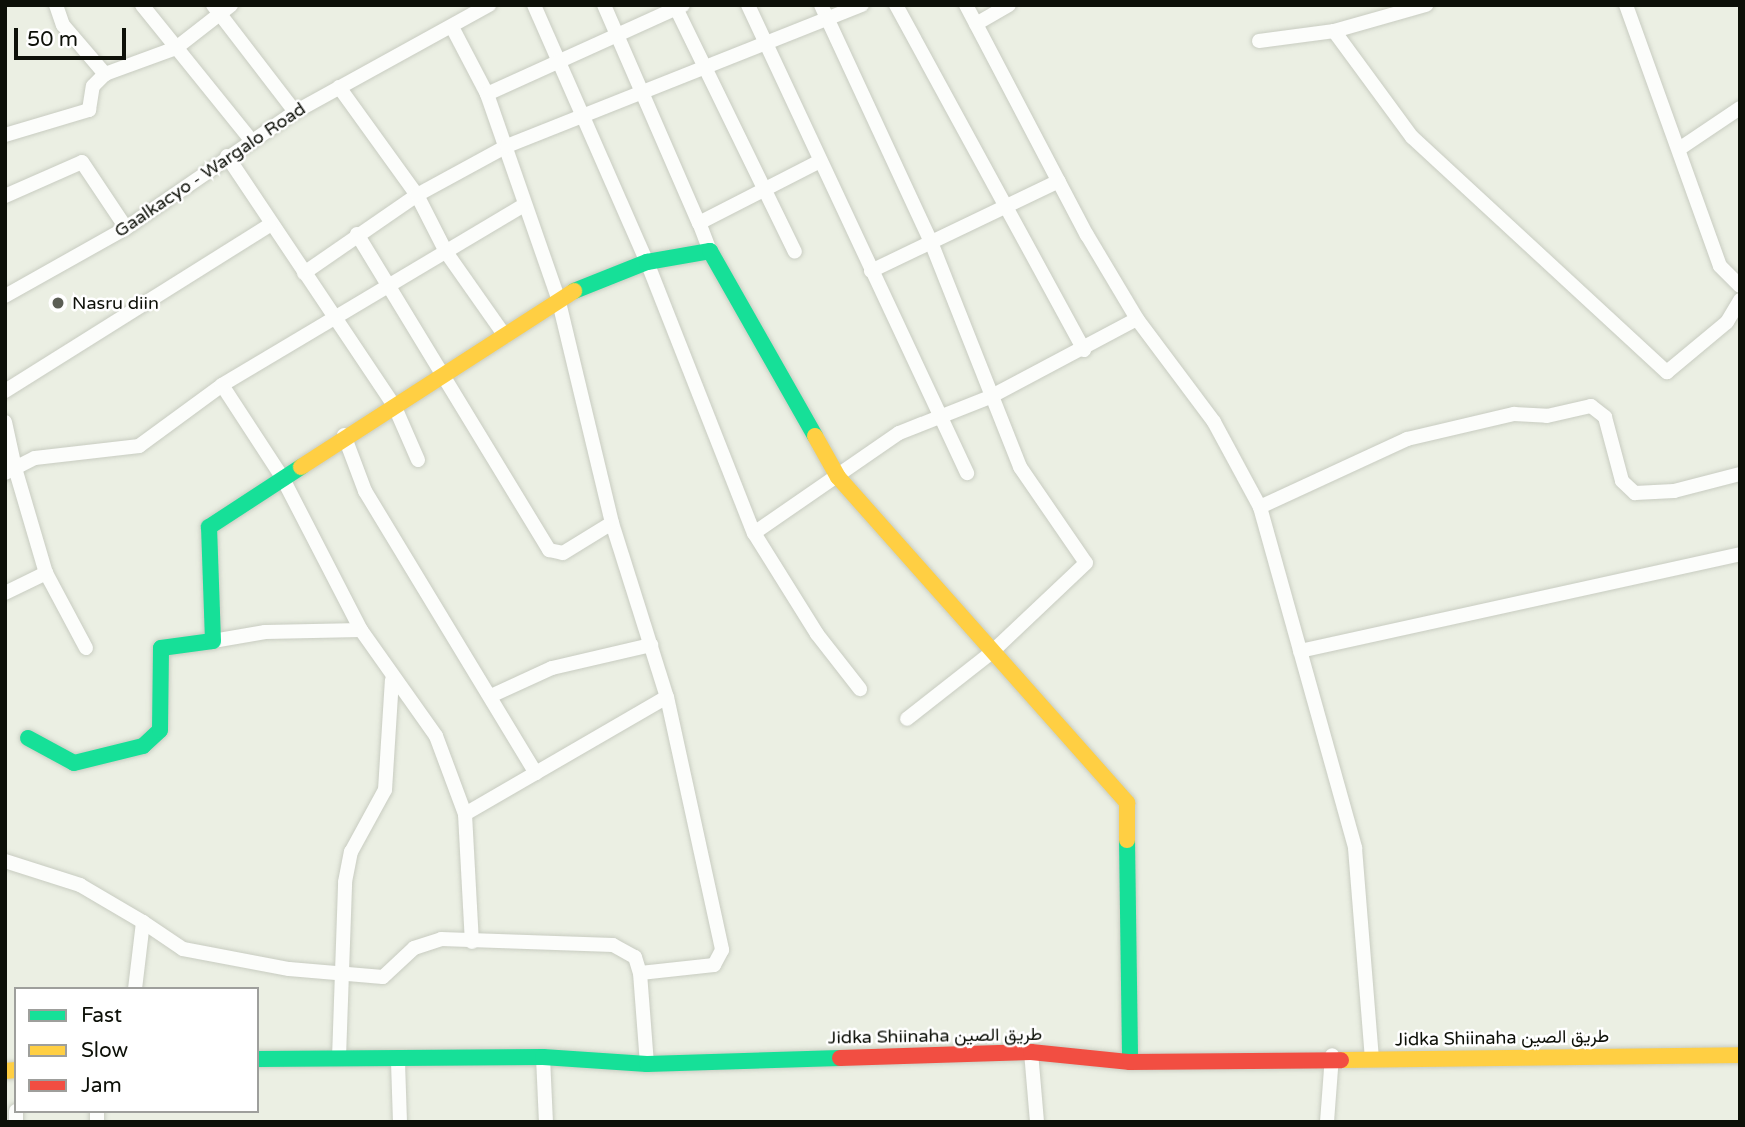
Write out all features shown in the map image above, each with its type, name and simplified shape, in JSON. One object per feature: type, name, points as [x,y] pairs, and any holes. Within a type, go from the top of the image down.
[{"type":"street","points":[[56,5],[63,25],[105,74]]},
{"type":"street","points":[[142,5],[251,140]]},
{"type":"street","name":"Gaalkacyo - Wargalo Road","points":[[5,296],[126,228],[295,111],[452,27],[469,11],[489,5]]},
{"type":"street","points":[[534,5],[647,262],[754,533],[817,634],[860,689]]},
{"type":"street","points":[[604,5],[619,32],[710,251],[838,477],[1128,803],[1130,1062]]},
{"type":"street","points":[[748,5],[937,420],[967,473]]},
{"type":"street","points":[[304,272],[417,195],[507,146],[644,94],[765,43],[824,12],[862,5]]},
{"type":"street","points":[[896,5],[1002,207],[1084,350]]},
{"type":"street","points":[[966,5],[1059,181],[1137,319],[1214,422],[1260,507],[1354,848],[1372,1059]]},
{"type":"street","points":[[976,24],[1009,5]]},
{"type":"street","points":[[1259,41],[1334,31],[1426,5]]},
{"type":"street","points":[[1626,5],[1720,266],[1740,286]]},
{"type":"street","points":[[487,94],[557,58],[679,7],[700,69],[796,252]]},
{"type":"street","points":[[5,135],[89,110],[93,86],[105,74],[176,48],[222,8],[295,111]]},
{"type":"street","points":[[824,12],[931,242],[990,397],[1029,484],[1086,563],[992,652],[907,719]]},
{"type":"street","points":[[452,27],[487,94],[558,298],[612,523],[667,697],[722,960],[640,973]]},
{"type":"street","points":[[1334,31],[1412,137],[1667,372],[1727,322],[1740,300]]},
{"type":"street","points":[[339,87],[417,195],[446,252],[505,336]]},
{"type":"street","points":[[1679,149],[1740,108]]},
{"type":"street","points":[[227,156],[270,225],[338,317],[394,405],[418,460]]},
{"type":"street","points":[[699,223],[761,187],[820,161]]},
{"type":"street","points":[[5,196],[82,162],[126,228]]},
{"type":"street","points":[[871,271],[1059,181]]},
{"type":"street","points":[[10,471],[35,458],[139,446],[222,385],[391,288],[524,205]]},
{"type":"street","points":[[5,391],[270,225]]},
{"type":"street","points":[[357,234],[446,371],[549,550],[563,553],[612,523]]},
{"type":"street","points":[[213,641],[209,527],[344,435],[505,336],[558,298],[647,262],[710,251]]},
{"type":"street","points":[[754,533],[899,433],[990,397],[1084,350],[1137,319]]},
{"type":"street","points":[[222,385],[282,477],[361,630],[392,680],[436,736],[465,814],[472,942]]},
{"type":"street","points":[[1260,507],[1407,439],[1514,414],[1547,416],[1591,406],[1605,416],[1622,481],[1635,493],[1674,491],[1740,474]]},
{"type":"street","points":[[5,422],[10,471],[46,573],[86,648]]},
{"type":"street","points":[[344,435],[365,491],[493,695],[536,773]]},
{"type":"street","points":[[1300,651],[1740,554]]},
{"type":"street","points":[[5,593],[46,573]]},
{"type":"street","points":[[28,738],[75,763],[143,746],[160,730],[161,648],[265,632],[361,630]]},
{"type":"street","points":[[493,695],[552,668],[651,645]]},
{"type":"street","points":[[340,1058],[345,882],[351,852],[385,790],[392,680]]},
{"type":"street","points":[[465,814],[667,697]]},
{"type":"street","points":[[5,861],[80,885],[183,949],[344,974],[383,977],[414,948],[441,939],[613,945],[635,957],[640,973],[647,1064]]},
{"type":"street","points":[[135,987],[143,922]]},
{"type":"street","points":[[1031,1052],[1037,1122]]},
{"type":"street","name":"Jidka Shiinaha طريق الصين","points":[[259,1059],[340,1058],[398,1062],[543,1057],[647,1064],[1031,1052],[1130,1062],[1332,1055],[1372,1059],[1740,1055]]},
{"type":"street","points":[[1326,1122],[1332,1055]]},
{"type":"street","points":[[543,1057],[546,1122]]},
{"type":"street","points":[[398,1062],[400,1122]]},
{"type":"traffic: fast","points":[[574,291],[647,262],[710,251],[815,436]]},
{"type":"traffic: fast","points":[[28,738],[74,763],[143,746],[160,730],[161,648],[213,641],[209,527],[301,467]]},
{"type":"traffic: fast","points":[[1127,840],[1130,1062]]},
{"type":"traffic: fast","points":[[259,1059],[543,1057],[647,1064],[840,1058]]},
{"type":"traffic: slow","points":[[301,467],[574,291]]},
{"type":"traffic: slow","points":[[815,436],[838,477],[1127,803],[1127,840]]},
{"type":"traffic: slow","points":[[1341,1060],[1740,1055]]},
{"type":"traffic: slow","points":[[5,1071],[14,1070]]},
{"type":"traffic: jam","points":[[840,1058],[1031,1052],[1130,1062],[1341,1060]]},
{"type":"place","name":"Nasru diin","points":[[58,303]]}]
